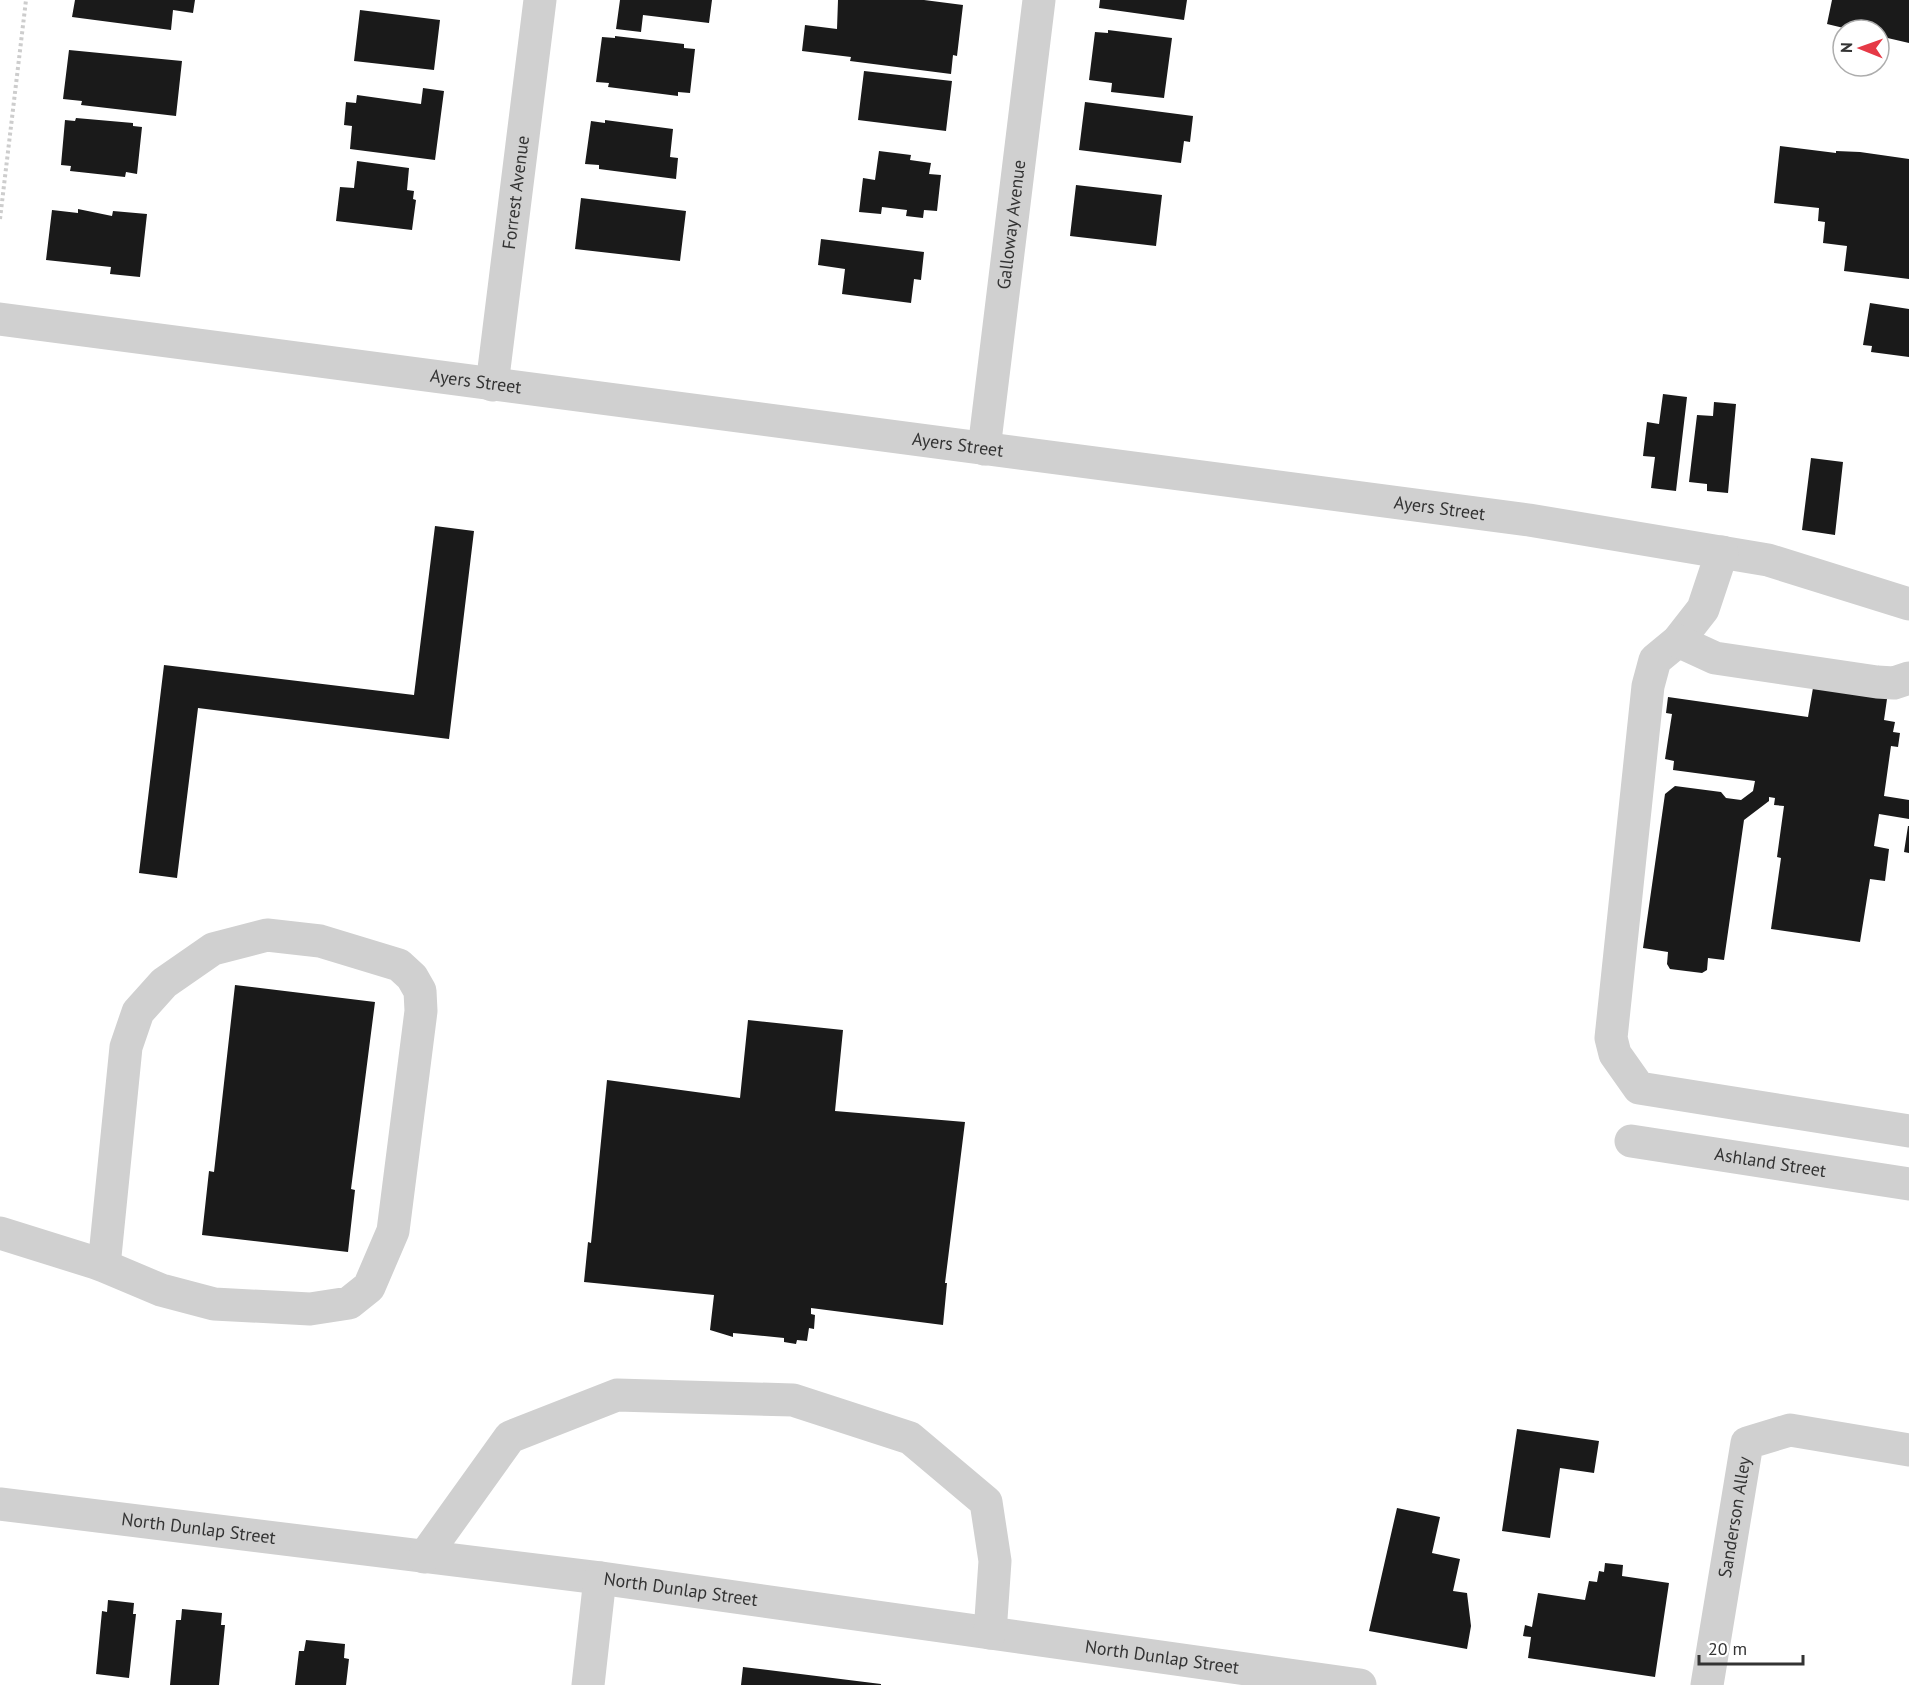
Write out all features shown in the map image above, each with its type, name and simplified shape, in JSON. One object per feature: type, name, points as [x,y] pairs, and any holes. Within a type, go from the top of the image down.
[{"type":"street","name":"Forrest Avenue","points":[[492,385],[540,0]]},
{"type":"street","name":"Galloway Avenue","points":[[984,449],[1039,0]]},
{"type":"street","name":"Ayers Street","points":[[0,319],[1529,520],[1768,560],[1909,604]]},
{"type":"street","points":[[1722,552],[1703,609],[1678,641],[1655,660],[1648,686],[1611,1038],[1614,1054],[1639,1088],[1909,1131]]},
{"type":"street","points":[[1678,641],[1715,658],[1877,682],[1894,683],[1909,678]]},
{"type":"street","points":[[0,1233],[104,1266],[161,1290],[214,1304],[310,1309],[349,1303],[369,1287],[393,1231],[421,1011],[420,991],[412,977],[399,965],[320,940],[267,935],[213,949],[164,983],[138,1012],[126,1047],[104,1266]]},
{"type":"street","name":"Ashland Street","points":[[1631,1141],[1909,1184]]},
{"type":"street","points":[[424,1557],[510,1437],[617,1395],[793,1400],[910,1438],[986,1502],[995,1561],[990,1633]]},
{"type":"street","name":"Sanderson Alley","points":[[1707,1685],[1747,1443],[1790,1430],[1909,1450]]},
{"type":"street","name":"North Dunlap Street","points":[[0,1504],[600,1578],[1360,1685]]},
{"type":"street","points":[[588,1685],[600,1578]]},
{"type":"path","points":[[0,219],[26,0]]},
{"type":"building","points":[[75,0],[195,0],[193,13],[173,10],[171,30],[72,17]]},
{"type":"building","points":[[620,0],[712,0],[709,23],[643,15],[641,32],[616,29]]},
{"type":"building","points":[[838,0],[924,0],[963,5],[957,56],[953,55],[951,74],[850,61],[851,57],[802,51],[805,25],[837,29]]},
{"type":"building","points":[[1100,0],[1187,0],[1184,20],[1099,8]]},
{"type":"building","points":[[1832,0],[1909,0],[1909,43],[1891,39],[1891,18],[1831,18],[1831,25],[1827,24]]},
{"type":"building","points":[[360,10],[440,20],[434,70],[354,61]]},
{"type":"building","points":[[1108,30],[1172,38],[1164,98],[1111,92],[1112,83],[1089,80],[1095,32],[1108,33]]},
{"type":"building","points":[[615,36],[684,44],[684,48],[695,49],[690,93],[678,92],[678,96],[608,87],[609,83],[596,82],[602,37],[615,38]]},
{"type":"building","points":[[69,50],[182,61],[176,116],[81,105],[82,101],[63,99]]},
{"type":"building","points":[[864,71],[952,81],[946,131],[858,120]]},
{"type":"building","points":[[423,88],[444,91],[435,160],[350,149],[352,126],[344,125],[346,102],[356,103],[357,95],[421,104]]},
{"type":"building","points":[[1085,102],[1193,116],[1190,142],[1184,141],[1181,163],[1079,150]]},
{"type":"building","points":[[76,118],[133,123],[133,126],[142,127],[137,174],[126,172],[125,177],[70,171],[71,166],[61,165],[65,120],[75,121]]},
{"type":"building","points":[[605,120],[673,129],[670,157],[678,158],[676,179],[599,169],[599,165],[585,164],[591,121],[605,123]]},
{"type":"building","points":[[1780,146],[1836,153],[1836,151],[1860,152],[1909,159],[1909,279],[1844,271],[1847,246],[1823,243],[1825,222],[1818,221],[1819,208],[1774,203]]},
{"type":"building","points":[[879,151],[911,155],[910,160],[931,163],[929,174],[941,175],[937,211],[924,210],[923,218],[906,216],[907,210],[882,207],[881,214],[859,212],[863,178],[875,180]]},
{"type":"building","points":[[357,161],[409,168],[407,190],[414,191],[413,199],[416,200],[412,230],[336,221],[340,187],[354,188]]},
{"type":"building","points":[[1076,185],[1162,195],[1156,246],[1070,236]]},
{"type":"building","points":[[581,198],[686,211],[680,261],[575,249]]},
{"type":"building","points":[[78,209],[112,216],[113,211],[147,214],[140,277],[110,274],[111,267],[46,260],[52,210],[78,213]]},
{"type":"building","points":[[821,239],[924,252],[921,280],[914,279],[911,303],[842,294],[845,269],[818,265]]},
{"type":"building","points":[[1870,303],[1909,309],[1909,357],[1871,352],[1872,346],[1863,345]]},
{"type":"building","points":[[1663,394],[1687,397],[1676,491],[1651,488],[1655,457],[1643,456],[1647,422],[1659,424]]},
{"type":"building","points":[[1714,402],[1736,404],[1728,493],[1707,491],[1707,484],[1689,482],[1697,415],[1713,416]]},
{"type":"building","points":[[1811,458],[1843,462],[1835,535],[1802,530]]},
{"type":"building","points":[[435,526],[474,531],[449,739],[198,708],[177,878],[139,873],[164,665],[414,695]]},
{"type":"building","points":[[1814,682],[1888,692],[1884,720],[1895,722],[1893,732],[1900,733],[1898,747],[1891,746],[1884,796],[1909,800],[1909,819],[1879,814],[1874,846],[1889,849],[1885,881],[1870,879],[1860,942],[1771,929],[1781,858],[1777,857],[1784,806],[1774,805],[1775,798],[1769,797],[1769,801],[1744,820],[1724,960],[1708,958],[1707,970],[1702,973],[1670,969],[1667,964],[1668,952],[1643,948],[1665,794],[1675,786],[1721,792],[1726,798],[1741,800],[1753,791],[1755,781],[1673,770],[1674,761],[1665,759],[1672,714],[1666,713],[1668,697],[1808,717]]},
{"type":"building","points":[[1909,826],[1909,853],[1904,852]]},
{"type":"building","points":[[235,985],[375,1002],[351,1189],[355,1190],[348,1252],[202,1235],[209,1171],[214,1172]]},
{"type":"building","points":[[748,1020],[843,1030],[835,1111],[965,1122],[945,1283],[947,1283],[943,1325],[811,1308],[811,1314],[815,1315],[814,1329],[809,1328],[807,1341],[797,1340],[796,1344],[784,1342],[784,1338],[733,1333],[733,1337],[710,1330],[714,1295],[584,1282],[588,1242],[591,1243],[607,1080],[740,1098]]},
{"type":"building","points":[[1517,1429],[1599,1441],[1594,1473],[1560,1468],[1550,1538],[1502,1531]]},
{"type":"building","points":[[1397,1508],[1440,1517],[1432,1553],[1460,1559],[1453,1591],[1467,1593],[1471,1626],[1467,1649],[1369,1631]]},
{"type":"building","points":[[1605,1563],[1623,1565],[1622,1576],[1669,1583],[1655,1677],[1528,1658],[1531,1637],[1523,1636],[1525,1625],[1532,1627],[1538,1593],[1585,1600],[1589,1581],[1597,1582],[1599,1571],[1604,1572]]},
{"type":"building","points":[[108,1600],[134,1603],[133,1614],[136,1614],[129,1678],[96,1674],[102,1611],[107,1612]]},
{"type":"building","points":[[182,1609],[222,1613],[221,1625],[225,1625],[219,1685],[170,1685],[176,1620],[181,1620]]},
{"type":"building","points":[[306,1640],[345,1644],[344,1658],[349,1659],[346,1685],[295,1685],[299,1651],[304,1651]]},
{"type":"building","points":[[743,1667],[881,1684],[881,1685],[741,1685]]}]
